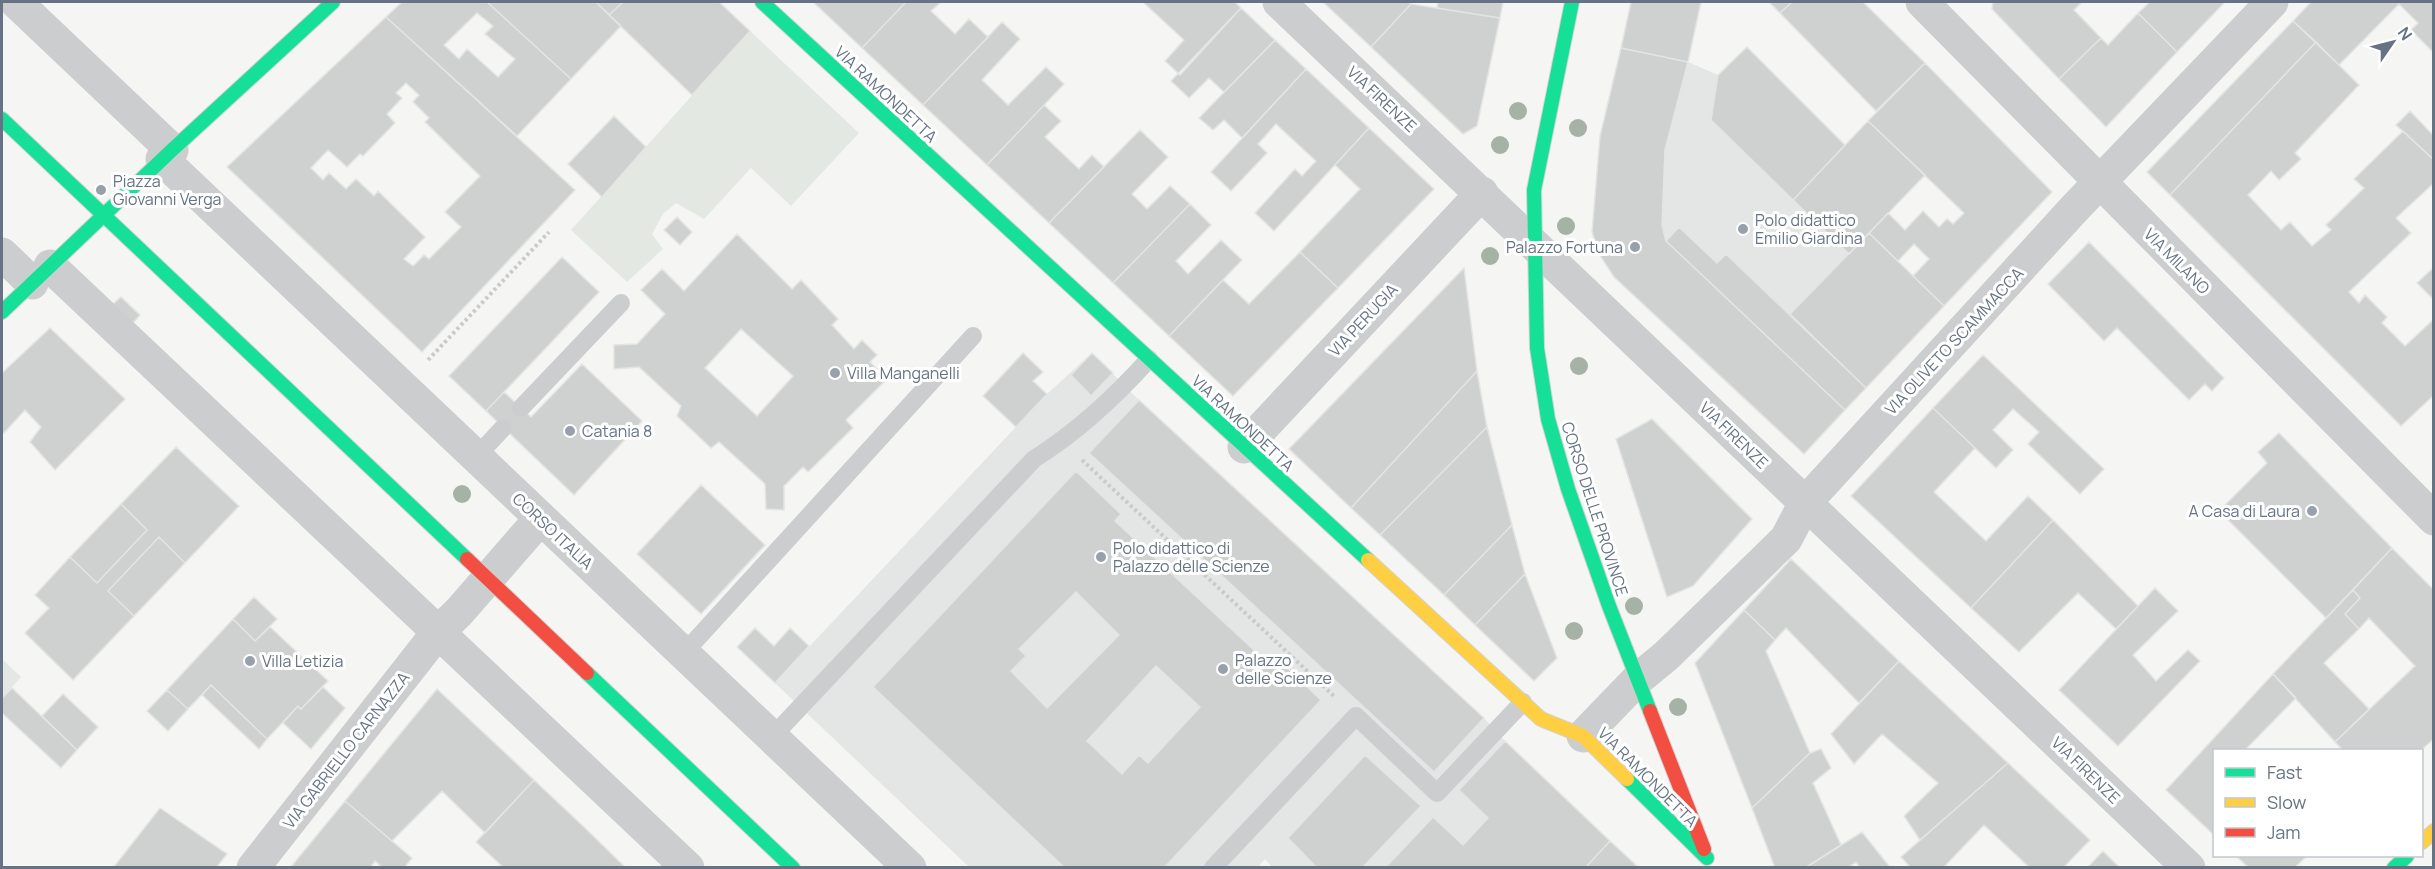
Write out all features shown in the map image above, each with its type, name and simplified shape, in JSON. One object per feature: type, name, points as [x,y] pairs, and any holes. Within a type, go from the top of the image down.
[{"type":"main road","points":[[2,312],[167,154],[333,2]]},
{"type":"main road","name":"VIA RAMONDETTA","points":[[762,2],[1540,719],[1583,736],[1709,863]]},
{"type":"main road","name":"CORSO DELLE PROVINCE","points":[[1572,2],[1534,190],[1537,348],[1548,419],[1568,489],[1609,606],[1709,863]]},
{"type":"main road","points":[[2,119],[793,867]]},
{"type":"street","name":"CORSO ITALIA","points":[[16,2],[167,154],[197,195],[910,867]]},
{"type":"street","name":"VIA FIRENZE","points":[[1279,2],[2189,867]]},
{"type":"street","name":"VIA MILANO","points":[[1922,2],[1955,17],[2100,182],[2433,519]]},
{"type":"street","name":"VIA OLIVETO SCAMMACCA","points":[[1583,736],[1638,679],[1666,656],[1786,539],[1805,503],[2100,182],[2272,2]]},
{"type":"street","name":"VIA PERUGIA","points":[[1244,447],[1482,193]]},
{"type":"street","points":[[2,254],[41,274],[438,632],[688,867]]},
{"type":"street","name":"VIA GABRIELLO CARNAZZA","points":[[253,867],[438,632],[540,519]]},
{"type":"lane","points":[[521,408],[621,303]]},
{"type":"lane","points":[[683,654],[973,336]]},
{"type":"lane","points":[[772,737],[1034,459],[1062,441],[1125,385],[1149,359]]},
{"type":"lane","points":[[475,458],[503,428]]},
{"type":"lane","points":[[1213,867],[1356,716],[1437,793],[1523,702]]},
{"type":"path","points":[[429,358],[549,232]]},
{"type":"path","points":[[1062,441],[1356,716]]},
{"type":"shaded area","points":[[750,31],[859,133],[791,206],[751,168],[704,219],[676,203],[663,214],[652,234],[663,249],[627,282],[571,230]]},
{"type":"shaded area","name":"Polo didattico Emilio Giardina","points":[[1747,47],[1845,145],[1793,200],[1869,233],[1944,306],[1845,410],[1666,241],[1662,225],[1665,150],[1688,62],[1718,75]]},
{"type":"shaded area","name":"Polo didattico di Palazzo delle Scienze","points":[[1092,353],[1139,400],[1484,718],[1610,841],[1585,868],[1273,868],[1265,859],[1257,868],[969,867],[775,683],[1047,394]]},
{"type":"shaded area","points":[[2,659],[21,677],[2,698]]},
{"type":"building","points":[[402,2],[487,2],[571,79],[517,136],[386,17]],"holes":[[[477,13],[493,26],[485,34],[515,59],[498,77],[467,49],[459,59],[444,45]]]},
{"type":"building","points":[[487,2],[596,2],[621,26],[571,79]]},
{"type":"building","points":[[596,2],[623,2],[609,15]]},
{"type":"building","points":[[623,2],[719,2],[750,31],[692,95],[609,15]]},
{"type":"building","points":[[813,2],[906,2],[862,48]]},
{"type":"building","points":[[906,2],[941,2],[931,11],[955,34],[969,19],[988,37],[923,105],[862,48]]},
{"type":"building","points":[[1143,2],[1235,2],[1241,8],[1180,75],[1165,61],[1184,40]]},
{"type":"building","points":[[1323,2],[1408,2],[1411,4],[1371,47]]},
{"type":"building","points":[[1438,2],[1503,2],[1500,18],[1437,8]]},
{"type":"building","points":[[1631,2],[1701,2],[1688,62],[1621,48]]},
{"type":"building","points":[[1769,2],[1792,2],[1780,13]]},
{"type":"building","points":[[1792,2],[1863,2],[1925,63],[1876,111],[1780,13]]},
{"type":"building","points":[[1993,2],[2082,2],[2074,10],[2101,38],[2059,79],[1992,9]]},
{"type":"building","points":[[2150,2],[2225,2],[2177,52],[2138,13]]},
{"type":"building","points":[[2311,2],[2434,2],[2434,53],[2411,30],[2418,23],[2399,4],[2339,65],[2293,21]]},
{"type":"building","points":[[1411,4],[1500,18],[1477,126],[1463,134],[1371,47]]},
{"type":"building","points":[[1241,8],[1275,40],[1224,92],[1209,78],[1189,98],[1171,81]]},
{"type":"building","points":[[2138,13],[2177,52],[2106,127],[2059,79],[2101,38],[2108,45]]},
{"type":"building","points":[[386,17],[575,190],[422,352],[227,167]],"holes":[[[406,83],[419,95],[413,102],[429,118],[425,122],[480,176],[445,212],[461,227],[429,259],[424,255],[413,266],[404,259],[425,237],[378,191],[374,196],[356,179],[346,189],[329,173],[323,180],[311,168],[328,150],[347,167],[360,154],[363,156],[395,123],[387,114],[402,98],[396,93]]]},
{"type":"building","points":[[2293,21],[2316,42],[2170,195],[2147,172]]},
{"type":"building","points":[[1002,22],[1020,39],[982,80],[1008,105],[1046,67],[1064,84],[987,165],[923,105]]},
{"type":"building","points":[[1275,40],[1306,69],[1242,138],[1224,120],[1213,130],[1199,118]]},
{"type":"building","points":[[2316,42],[2359,85],[2295,153],[2301,159],[2279,180],[2271,171],[2248,195],[2281,230],[2290,222],[2312,246],[2331,230],[2326,225],[2364,188],[2354,179],[2403,131],[2434,160],[2434,183],[2396,218],[2411,233],[2349,292],[2359,303],[2365,295],[2387,317],[2382,323],[2405,346],[2434,319],[2434,395],[2401,426],[2170,195]]},
{"type":"building","points":[[1747,47],[1845,145],[1793,200],[1711,120],[1718,75]]},
{"type":"building","name":"Palazzo Fortuna","points":[[1621,48],[1688,62],[1665,150],[1662,225],[1666,241],[1845,410],[1804,454],[1614,277],[1599,254],[1592,232],[1600,136]]},
{"type":"building","points":[[1925,63],[2052,192],[1944,306],[1913,276],[1929,259],[1914,244],[1898,261],[1869,233],[1888,213],[1905,230],[1923,211],[1939,227],[1947,219],[1953,224],[1964,213],[1868,121]]},
{"type":"building","points":[[1306,69],[1369,128],[1274,231],[1255,213],[1295,169],[1302,176],[1316,161],[1276,124],[1258,144],[1267,153],[1231,191],[1211,172]]},
{"type":"building","points":[[1044,105],[1061,121],[1045,137],[1079,169],[1092,155],[1104,167],[1049,223],[987,165]]},
{"type":"building","points":[[2410,111],[2434,136],[2434,160],[2396,125]]},
{"type":"building","points":[[614,116],[646,147],[602,197],[568,164]]},
{"type":"building","points":[[1868,121],[1925,175],[1849,254],[1793,200]]},
{"type":"building","points":[[1369,128],[1434,189],[1338,288],[1300,252],[1360,189],[1335,165]]},
{"type":"building","points":[[1140,130],[1168,157],[1132,194],[1147,209],[1170,186],[1190,204],[1113,283],[1049,223]]},
{"type":"building","points":[[1190,204],[1211,225],[1176,261],[1188,274],[1221,240],[1242,260],[1169,336],[1113,283]]},
{"type":"building","points":[[677,217],[692,232],[680,245],[664,230]]},
{"type":"building","points":[[1679,227],[1717,263],[1726,254],[1866,388],[1845,410],[1666,241]]},
{"type":"building","points":[[1869,233],[1944,306],[1866,388],[1790,314]]},
{"type":"building","name":"Villa Manganelli","points":[[737,234],[792,289],[801,280],[838,319],[832,325],[854,349],[862,340],[877,355],[870,362],[887,379],[846,420],[853,428],[808,472],[803,467],[784,486],[784,510],[766,509],[765,484],[719,442],[711,448],[677,416],[681,406],[639,367],[614,369],[614,345],[637,344],[665,314],[641,290],[662,269],[684,291]],"holes":[[[741,329],[793,376],[757,416],[705,368]]]},
{"type":"building","points":[[2089,242],[2224,378],[2212,391],[2205,384],[2189,400],[2117,328],[2104,341],[2048,284]]},
{"type":"building","points":[[1300,252],[1338,288],[1233,396],[1169,336],[1223,280],[1249,304]]},
{"type":"building","points":[[562,257],[599,292],[486,411],[449,376]]},
{"type":"building","points":[[2434,267],[2434,300],[2417,283]]},
{"type":"building","points":[[1464,268],[1477,371],[1351,508],[1289,449]]},
{"type":"building","points":[[121,297],[140,315],[133,323],[113,304]]},
{"type":"building","points":[[50,328],[125,399],[55,470],[30,442],[41,427],[25,410],[2,435],[2,373]]},
{"type":"building","points":[[1023,353],[1043,372],[1033,381],[1047,394],[1016,427],[983,396]]},
{"type":"building","points":[[1092,353],[1113,373],[1091,396],[1071,375]]},
{"type":"building","points":[[1983,355],[2104,469],[2080,494],[2028,444],[2039,432],[2013,409],[1993,430],[2013,450],[1996,468],[1933,408]]},
{"type":"building","name":"Catania 8","points":[[582,364],[642,421],[574,495],[486,411],[504,392],[531,417]]},
{"type":"building","points":[[1477,371],[1487,427],[1380,535],[1351,508]]},
{"type":"building","points":[[1139,400],[1484,718],[1434,772],[1089,453]]},
{"type":"building","points":[[1933,408],[1975,448],[1934,492],[1986,541],[2028,496],[2053,520],[1971,608],[1851,496]]},
{"type":"building","points":[[1652,419],[1752,519],[1693,586],[1667,597],[1616,439]]},
{"type":"building","points":[[1487,427],[1512,525],[1444,595],[1380,535]]},
{"type":"building","points":[[2279,433],[2392,548],[2326,618],[2219,511],[2267,463],[2258,452]]},
{"type":"building","points":[[176,447],[239,506],[185,563],[159,537],[108,591],[134,616],[73,680],[25,633],[49,608],[35,595],[70,557],[97,583],[147,530],[121,504]]},
{"type":"building","name":"Palazzo delle Scienze","points":[[1076,471],[1121,514],[1115,521],[1268,663],[1275,656],[1321,700],[1164,868],[1065,868],[873,687]],"holes":[[[1076,592],[1119,635],[1047,708],[1011,671],[1026,656],[1019,649]],[[1156,666],[1200,707],[1148,763],[1139,755],[1122,774],[1087,741]]]},
{"type":"building","points":[[701,485],[765,545],[701,614],[637,554]]},
{"type":"building","points":[[121,504],[147,530],[97,583],[70,557]]},
{"type":"building","points":[[2053,520],[2138,606],[2116,629],[2078,593],[2019,652],[1971,608]]},
{"type":"building","points":[[1512,525],[1525,574],[1475,625],[1444,595]]},
{"type":"building","points":[[159,537],[185,563],[134,616],[108,591]]},
{"type":"building","points":[[2392,548],[2434,590],[2434,739],[2422,749],[2342,749],[2335,742],[2415,666],[2369,618],[2359,629],[2345,614],[2360,598],[2353,590]]},
{"type":"building","points":[[1791,559],[1899,661],[1859,703],[1786,628],[1775,640],[1744,610]]},
{"type":"building","points":[[1525,574],[1557,658],[1534,681],[1475,625]]},
{"type":"building","points":[[2155,588],[2178,611],[2133,655],[2156,681],[2188,650],[2200,661],[2118,746],[2059,690]]},
{"type":"building","points":[[2353,590],[2360,598],[2345,614],[2359,629],[2324,663],[2369,709],[2335,742],[2273,674]]},
{"type":"building","points":[[254,597],[277,619],[255,641],[233,619]]},
{"type":"building","points":[[1744,610],[1775,640],[1766,651],[1810,753],[1752,808],[1695,663]]},
{"type":"building","name":"Villa Letizia","points":[[233,619],[255,641],[270,627],[328,681],[301,709],[298,706],[267,739],[211,685],[188,709],[167,690]]},
{"type":"building","points":[[755,628],[774,646],[790,628],[809,646],[775,683],[737,647]]},
{"type":"building","points":[[1899,661],[2008,763],[1920,840],[1904,816],[1938,783],[1882,734],[1854,764],[1831,734]]},
{"type":"building","points":[[2273,674],[2296,698],[2246,749],[2213,749],[2213,834],[2166,790]]},
{"type":"building","points":[[211,685],[267,739],[259,749],[202,695]]},
{"type":"building","points":[[323,687],[345,708],[311,749],[283,723],[298,706],[301,709]]},
{"type":"building","points":[[12,688],[77,750],[61,768],[2,713],[2,698]]},
{"type":"building","points":[[437,689],[534,780],[485,833],[442,791],[392,841],[345,801]]},
{"type":"building","points":[[167,690],[188,709],[168,731],[147,711]]},
{"type":"building","points":[[63,694],[98,727],[77,750],[42,716]]},
{"type":"building","points":[[1505,741],[1610,841],[1585,868],[1385,868],[1433,817],[1463,845],[1488,818],[1459,790]]},
{"type":"building","points":[[1821,749],[1831,768],[1813,783],[1841,845],[1805,868],[1775,868],[1752,808],[1810,753]]},
{"type":"building","points":[[1365,755],[1421,806],[1362,868],[1317,868],[1288,838]]},
{"type":"building","points":[[2008,763],[2090,840],[2063,868],[2030,868],[1984,825],[1943,868],[1911,868],[1901,857]]},
{"type":"building","points":[[534,780],[626,868],[504,868],[476,842]]},
{"type":"building","points":[[345,801],[412,858],[404,868],[383,868],[375,861],[370,868],[290,868]]},
{"type":"building","points":[[160,808],[227,854],[216,868],[113,868]]},
{"type":"building","points":[[1862,832],[1889,866],[1887,868],[1860,868],[1856,862],[1848,868],[1805,868]]},
{"type":"building","points":[[1610,841],[1621,851],[1639,868],[1585,868]]},
{"type":"building","points":[[2103,851],[2120,868],[2087,868]]},
{"type":"building","points":[[2237,857],[2306,857],[2294,868],[2249,868]]},
{"type":"traffic: fast","points":[[2,312],[172,150],[333,2]]},
{"type":"traffic: fast","points":[[762,2],[1368,560]]},
{"type":"traffic: fast","points":[[1572,2],[1534,190],[1537,348],[1548,419],[1568,489],[1609,606],[1650,711]]},
{"type":"traffic: fast","points":[[2,119],[467,559]]},
{"type":"traffic: fast","points":[[587,673],[793,868]]},
{"type":"traffic: fast","points":[[1627,779],[1707,858]]},
{"type":"traffic: fast","points":[[2394,868],[2406,857]]},
{"type":"traffic: slow","points":[[1368,560],[1541,719],[1583,736],[1627,779]]},
{"type":"traffic: slow","points":[[2423,841],[2434,831]]},
{"type":"traffic: jam","points":[[467,559],[587,673]]},
{"type":"traffic: jam","points":[[1650,711],[1704,849]]},
{"type":"place","name":"Piazza Giovanni Verga","points":[[101,190]]},
{"type":"place","name":"Polo didattico Emilio Giardina","points":[[1743,229]]},
{"type":"place","name":"Palazzo Fortuna","points":[[1635,247]]},
{"type":"place","name":"Villa Manganelli","points":[[835,373]]},
{"type":"place","name":"Catania 8","points":[[570,431]]},
{"type":"place","name":"A Casa di Laura","points":[[2312,511]]},
{"type":"place","name":"Polo didattico di Palazzo delle Scienze","points":[[1101,557]]},
{"type":"place","name":"Villa Letizia","points":[[250,661]]},
{"type":"place","name":"Palazzo delle Scienze","points":[[1223,669]]}]
